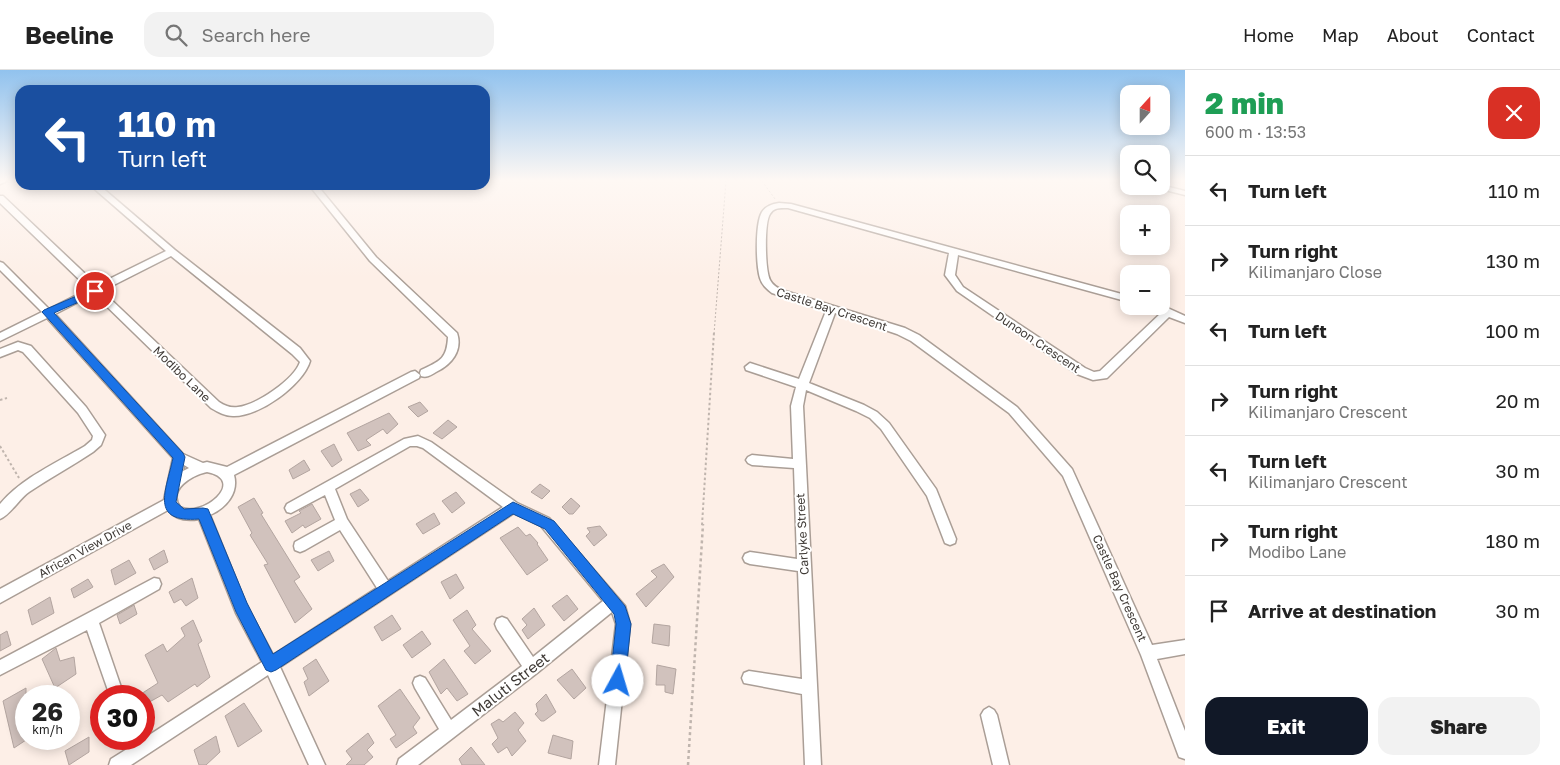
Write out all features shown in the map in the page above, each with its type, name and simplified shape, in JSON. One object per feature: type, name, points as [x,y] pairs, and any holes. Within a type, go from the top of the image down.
[{"type":"street","name":"Modibo Lane","points":[[16,213],[214,405],[231,412],[250,408],[296,378],[305,366],[305,361],[301,356],[127,213]]},
{"type":"street","points":[[226,473],[420,374],[445,364],[453,352],[453,336],[372,259],[336,213]]},
{"type":"street","name":"Castle Bay Crescent","points":[[766,213],[764,219],[765,282],[771,288],[778,292],[901,331],[915,338],[1012,410],[1027,424],[1068,473],[1074,482],[1148,653],[1185,751]]},
{"type":"street","points":[[817,213],[1120,297]]},
{"type":"street","name":"Dunoon Crescent","points":[[954,251],[950,275],[960,289],[1080,371],[1093,376],[1103,375],[1165,315]]},
{"type":"street","points":[[0,338],[47,312],[95,291],[172,252]]},
{"type":"street","points":[[0,265],[47,312],[179,457],[201,468]]},
{"type":"street","name":"Carlyke Street","points":[[813,765],[797,406],[802,384],[832,309]]},
{"type":"street","points":[[1170,313],[1185,320]]},
{"type":"street","points":[[0,353],[14,347],[25,348],[99,432],[98,439],[89,449],[24,489],[13,498],[0,514]]},
{"type":"street","points":[[750,367],[802,384],[864,408],[881,421],[932,492],[950,539]]},
{"type":"street","points":[[291,508],[408,442],[418,442],[436,450],[513,507],[549,525],[613,602],[622,616],[624,624],[607,765]]},
{"type":"street","points":[[174,486],[179,457]]},
{"type":"street","points":[[752,460],[799,464]]},
{"type":"street","points":[[216,467],[226,473],[231,483],[223,500],[214,508],[203,513],[183,515],[173,510],[170,494],[174,486],[181,478],[201,468],[216,467]]},
{"type":"street","points":[[328,487],[342,522],[386,590]]},
{"type":"street","name":"African View Drive","points":[[0,596],[170,502]]},
{"type":"street","points":[[155,733],[271,664],[513,507]]},
{"type":"street","points":[[203,513],[241,608],[271,664],[317,765]]},
{"type":"street","points":[[300,546],[342,522]]},
{"type":"street","points":[[750,558],[804,566]]},
{"type":"street","points":[[0,668],[154,584]]},
{"type":"street","name":"Maluti Street","points":[[406,765],[532,668],[613,602]]},
{"type":"street","points":[[90,620],[113,685]]},
{"type":"street","points":[[502,624],[532,668]]},
{"type":"street","points":[[1148,653],[1185,647]]},
{"type":"street","points":[[748,678],[809,688]]},
{"type":"street","points":[[420,683],[449,732]]},
{"type":"street","points":[[990,715],[1001,765]]},
{"type":"street","points":[[117,765],[130,750]]},
{"type":"path","points":[[688,765],[723,213]]},
{"type":"path","points":[[0,400],[7,398]]},
{"type":"path","points":[[1,448],[10,460],[24,489]]},
{"type":"building","points":[[420,402],[428,411],[418,417],[408,407]]},
{"type":"building","points":[[389,413],[398,424],[387,434],[383,429],[366,440],[371,445],[358,451],[347,433]]},
{"type":"building","points":[[448,420],[457,427],[442,439],[433,433]]},
{"type":"building","points":[[334,444],[342,460],[332,467],[321,451]]},
{"type":"building","points":[[304,460],[310,470],[293,479],[289,470]]},
{"type":"building","points":[[540,484],[550,491],[542,499],[531,492]]},
{"type":"building","points":[[360,489],[369,500],[358,507],[350,494]]},
{"type":"building","points":[[456,492],[465,503],[452,513],[442,501]]},
{"type":"building","points":[[254,498],[263,513],[261,514],[300,577],[294,581],[312,609],[295,623],[264,565],[268,564],[250,535],[252,533],[238,507]]},
{"type":"building","points":[[571,498],[580,506],[573,514],[569,514],[562,507]]},
{"type":"building","points":[[312,504],[321,519],[305,528],[303,525],[292,533],[285,521],[301,513],[299,511]]},
{"type":"building","points":[[434,513],[440,524],[423,534],[416,524]]},
{"type":"building","points":[[600,526],[607,535],[594,546],[586,536],[590,532],[587,528]]},
{"type":"building","points":[[518,527],[526,536],[530,534],[548,560],[527,575],[500,538]]},
{"type":"building","points":[[164,550],[168,562],[154,570],[149,559]]},
{"type":"building","points":[[329,551],[334,561],[318,571],[311,560]]},
{"type":"building","points":[[129,560],[136,573],[115,585],[111,570]]},
{"type":"building","points":[[664,564],[674,577],[646,607],[636,594],[657,577],[651,571]]},
{"type":"building","points":[[456,574],[464,588],[450,599],[441,582]]},
{"type":"building","points":[[192,578],[198,598],[186,606],[181,599],[174,603],[169,592]]},
{"type":"building","points":[[88,579],[93,587],[74,598],[71,589]]},
{"type":"building","points":[[567,595],[578,609],[564,621],[552,606]]},
{"type":"building","points":[[50,597],[54,613],[32,625],[28,610]]},
{"type":"building","points":[[134,605],[137,614],[120,624],[117,615]]},
{"type":"building","points":[[534,608],[545,625],[528,639],[522,630],[527,625],[522,619]]},
{"type":"building","points":[[467,610],[476,625],[472,629],[491,651],[475,664],[464,651],[470,646],[453,620]]},
{"type":"building","points":[[392,615],[401,629],[382,641],[374,627]]},
{"type":"building","points":[[193,620],[202,641],[198,644],[210,677],[197,687],[195,684],[168,702],[162,695],[155,699],[155,685],[158,683],[145,655],[163,644],[167,652],[185,636],[181,628]]},
{"type":"building","points":[[654,624],[670,626],[669,646],[652,643]]},
{"type":"building","points":[[7,631],[11,645],[0,651],[0,635]]},
{"type":"building","points":[[422,631],[431,644],[412,658],[403,645]]},
{"type":"building","points":[[56,648],[60,661],[74,657],[76,674],[60,685],[54,685],[42,659]]},
{"type":"building","points":[[316,659],[329,681],[309,696],[304,682],[308,679],[303,668]]},
{"type":"building","points":[[444,659],[468,694],[457,701],[447,688],[441,694],[429,672]]},
{"type":"building","points":[[657,665],[676,669],[673,694],[665,692],[665,685],[656,685]]},
{"type":"building","points":[[572,669],[586,688],[574,699],[557,680]]},
{"type":"building","points":[[400,689],[420,718],[413,727],[417,733],[396,748],[390,739],[396,735],[378,706]]},
{"type":"building","points":[[15,694],[14,748],[3,701]]},
{"type":"building","points":[[546,694],[556,712],[544,721],[541,721],[535,714],[538,711],[536,704]]},
{"type":"building","points":[[244,703],[262,731],[238,747],[225,716]]},
{"type":"building","points":[[515,712],[524,723],[518,730],[526,741],[512,756],[507,747],[498,753],[492,744],[498,738],[491,724],[499,719],[503,722]]},
{"type":"building","points":[[368,733],[374,743],[367,750],[373,757],[364,765],[346,765],[352,759],[346,751]]},
{"type":"building","points":[[553,735],[573,741],[571,759],[548,753]]},
{"type":"building","points":[[216,736],[220,752],[206,765],[199,765],[194,750]]},
{"type":"building","points":[[89,737],[89,752],[69,765],[65,751],[80,750],[80,742]]},
{"type":"building","points":[[471,747],[485,765],[462,765],[459,759]]},
{"type":"route","points":[[95,291],[47,312],[179,457],[174,486],[170,494],[173,510],[183,515],[193,516],[203,513],[241,608],[271,664],[513,507],[549,525],[620,611],[624,624],[618,681]]}]
